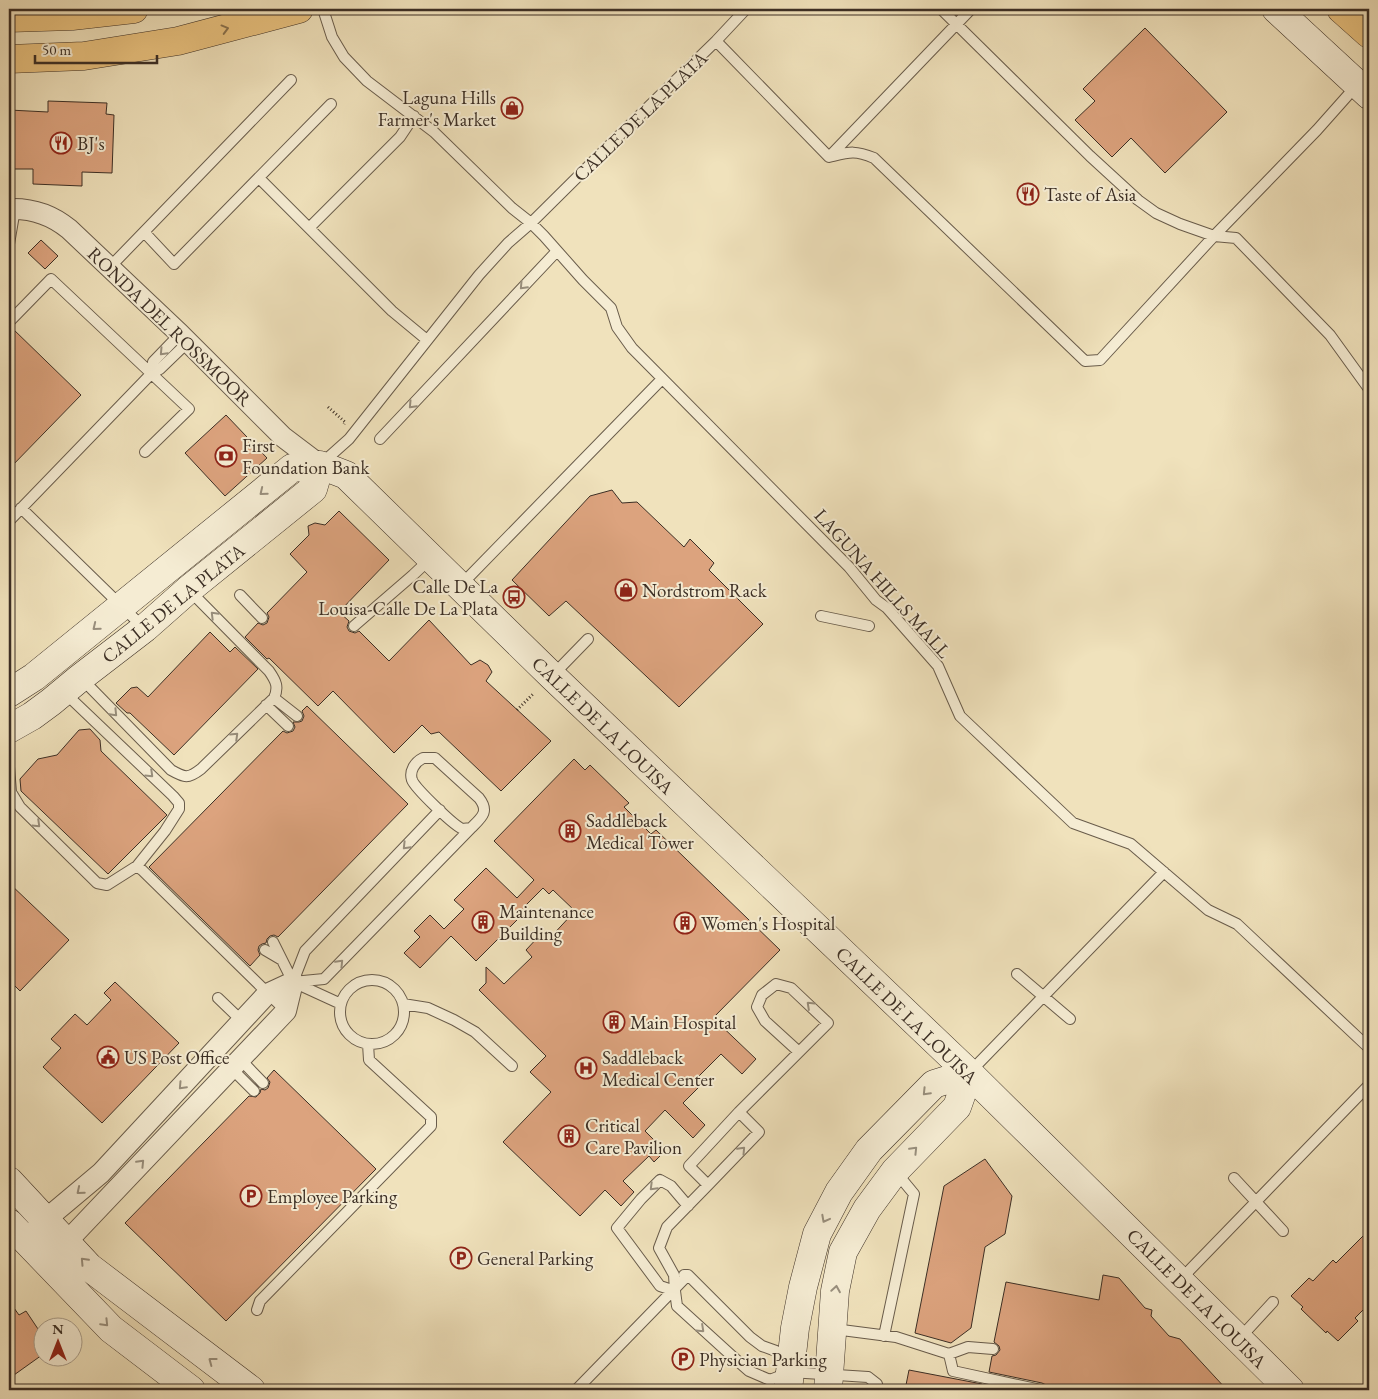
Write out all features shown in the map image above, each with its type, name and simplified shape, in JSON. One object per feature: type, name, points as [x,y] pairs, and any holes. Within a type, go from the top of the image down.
[{"type":"main road","points":[[9,18],[72,16],[134,9]]},
{"type":"main road","points":[[9,59],[84,56],[178,42],[298,9]]},
{"type":"main road","points":[[1341,9],[1369,34]]},
{"type":"street","points":[[1276,9],[1364,90]]},
{"type":"street","name":"RONDA DEL ROSSMOOR","points":[[12,209],[43,214],[58,220],[69,229],[184,338],[283,436],[320,465]]},
{"type":"street","name":"CALLE DE LA LOUISA","points":[[320,465],[346,475],[460,586],[543,684],[969,1073],[1290,1390]]},
{"type":"street","name":"CALLE DE LA PLATA","points":[[9,693],[34,677],[292,468],[320,465],[314,489],[72,685],[32,716],[9,729]]},
{"type":"street","points":[[191,1390],[111,1329],[17,1232],[46,1220],[101,1173],[267,994],[293,982]]},
{"type":"street","points":[[47,1263],[286,1011],[293,982]]},
{"type":"street","points":[[829,1382],[835,1292],[843,1252],[867,1209],[894,1171],[957,1107],[969,1073]]},
{"type":"street","points":[[789,1381],[802,1287],[816,1234],[840,1192],[869,1150],[934,1084],[969,1073]]},
{"type":"street","points":[[9,1181],[90,1267],[251,1390]]},
{"type":"lane","name":"LAGUNA HILLS MALL","points":[[322,9],[332,37],[344,57],[367,81],[434,132],[512,208],[531,223],[611,308],[617,326],[632,348],[850,567],[876,600],[887,608],[938,666],[960,716],[1073,823],[1131,844],[1208,910],[1237,924],[1369,1048]]},
{"type":"lane","points":[[716,41],[746,9]]},
{"type":"lane","points":[[941,9],[1090,156],[1138,200],[1156,213],[1180,224],[1214,236],[1236,238],[1330,335],[1369,389]]},
{"type":"lane","points":[[830,157],[971,9]]},
{"type":"lane","name":"CALLE DE LA PLATA","points":[[320,465],[349,439],[479,275],[508,242],[531,223],[716,41],[830,157]]},
{"type":"lane","points":[[110,267],[291,80]]},
{"type":"lane","points":[[830,157],[849,152],[860,152],[874,158],[1085,361],[1100,360],[1214,236],[1317,130],[1364,90]]},
{"type":"lane","points":[[144,232],[174,264],[331,104]]},
{"type":"lane","points":[[309,228],[400,137],[414,116]]},
{"type":"lane","points":[[259,178],[392,310],[428,340]]},
{"type":"lane","points":[[9,244],[12,209]]},
{"type":"lane","points":[[380,439],[557,251]]},
{"type":"lane","points":[[9,322],[51,279],[152,373],[188,409],[145,452]]},
{"type":"lane","points":[[9,520],[152,373],[153,362],[184,338]]},
{"type":"lane","points":[[460,586],[662,379]]},
{"type":"lane","points":[[21,508],[144,628]]},
{"type":"lane","points":[[354,626],[431,558]]},
{"type":"lane","points":[[72,685],[171,770],[182,776],[191,777],[201,769],[270,702],[277,691],[276,682],[270,671],[188,590]]},
{"type":"lane","points":[[240,595],[262,618]]},
{"type":"lane","points":[[821,616],[869,626]]},
{"type":"lane","points":[[543,684],[588,639]]},
{"type":"lane","points":[[9,767],[11,792],[20,807],[97,883],[107,885],[137,866],[165,830],[180,809],[179,803],[72,685]]},
{"type":"lane","points":[[270,702],[297,716]]},
{"type":"lane","points":[[270,702],[288,726]]},
{"type":"lane","points":[[293,982],[324,979],[482,818],[485,806],[479,798],[434,758],[423,758],[416,763],[411,774],[416,786],[458,826],[463,829],[471,828]]},
{"type":"lane","points":[[293,982],[305,951],[440,810]]},
{"type":"lane","points":[[137,866],[286,1011]]},
{"type":"lane","points":[[969,1073],[1164,872]]},
{"type":"lane","points":[[273,942],[293,982],[341,1004]]},
{"type":"lane","points":[[265,950],[282,961]]},
{"type":"lane","points":[[1018,974],[1070,1019]]},
{"type":"lane","points":[[372,980],[383,982],[399,994],[404,1004],[405,1012],[401,1027],[387,1040],[378,1044],[357,1041],[342,1025],[340,1014],[345,994],[352,986],[362,982],[372,980]]},
{"type":"lane","points":[[708,1186],[689,1166],[739,1112],[799,1052],[828,1023],[791,988],[776,984],[762,995],[757,1007],[765,1021],[799,1052]]},
{"type":"lane","points":[[218,998],[242,1021]]},
{"type":"lane","points":[[404,1004],[428,1008],[475,1032],[512,1066]]},
{"type":"lane","points":[[258,1310],[260,1301],[431,1126],[431,1118],[369,1060],[368,1044]]},
{"type":"lane","points":[[236,1064],[263,1082]]},
{"type":"lane","points":[[236,1064],[254,1091]]},
{"type":"lane","points":[[1179,1281],[1369,1085]]},
{"type":"lane","points":[[739,1112],[759,1132],[667,1227],[658,1248],[674,1275],[677,1306],[749,1371],[770,1380],[829,1382],[868,1376],[877,1384],[878,1390]]},
{"type":"lane","points":[[884,1336],[914,1194],[894,1171]]},
{"type":"lane","points":[[1234,1178],[1283,1231]]},
{"type":"lane","points":[[675,1291],[660,1286],[618,1228],[641,1199],[660,1180],[671,1186],[688,1206]]},
{"type":"lane","points":[[674,1275],[688,1276],[750,1337],[762,1346],[776,1351],[789,1381]]},
{"type":"lane","points":[[576,1390],[688,1276]]},
{"type":"lane","points":[[1238,1339],[1273,1302]]},
{"type":"lane","points":[[833,1329],[896,1337],[949,1354],[968,1347],[993,1349]]},
{"type":"lane","points":[[949,1354],[953,1371],[1041,1390]]},
{"type":"path","points":[[328,407],[344,422],[343,424]]},
{"type":"path","points":[[517,710],[543,684]]},
{"type":"building","points":[[1145,28],[1227,112],[1165,173],[1131,138],[1112,157],[1075,120],[1095,101],[1083,89]]},
{"type":"building","name":"BJ's","points":[[48,101],[107,103],[106,114],[114,115],[112,173],[82,172],[82,186],[33,184],[33,169],[9,169],[9,110],[48,112]]},
{"type":"building","points":[[41,240],[58,256],[45,269],[28,253]]},
{"type":"building","points":[[12,328],[81,395],[9,469],[9,329]]},
{"type":"building","name":"First Foundation Bank","points":[[226,415],[267,458],[225,496],[185,453]]},
{"type":"building","name":"Nordstrom Rack","points":[[612,490],[622,503],[637,502],[684,547],[690,539],[714,563],[709,570],[763,624],[679,707],[566,601],[549,616],[512,580],[590,496]]},
{"type":"building","points":[[339,511],[389,560],[339,612],[349,621],[347,627],[349,631],[355,633],[359,631],[389,661],[429,620],[471,665],[480,660],[488,665],[492,672],[486,681],[551,741],[501,791],[439,732],[431,734],[422,725],[394,753],[333,691],[318,706],[245,637],[258,623],[263,625],[267,623],[269,617],[267,613],[307,572],[290,554],[309,535],[308,526],[315,523],[325,525]]},
{"type":"building","points":[[210,632],[230,652],[235,647],[258,669],[174,755],[130,713],[127,713],[116,703],[131,688],[137,687],[148,697]]},
{"type":"building","points":[[307,706],[408,804],[278,937],[270,936],[266,943],[259,946],[260,955],[250,966],[149,867],[283,731],[287,733],[293,731],[295,727],[293,722],[302,721],[304,716],[302,711]]},
{"type":"building","points":[[90,729],[100,740],[101,751],[167,815],[108,874],[21,791],[20,779],[38,759],[57,755],[79,730]]},
{"type":"building","points":[[574,759],[585,770],[590,765],[629,803],[624,807],[651,834],[656,830],[780,950],[713,1018],[756,1059],[742,1074],[721,1054],[693,1082],[699,1087],[683,1103],[705,1125],[693,1138],[665,1110],[645,1131],[665,1151],[654,1162],[649,1156],[623,1181],[634,1192],[621,1206],[605,1190],[580,1216],[503,1142],[551,1092],[530,1072],[546,1056],[479,990],[486,983],[486,967],[504,984],[532,957],[526,950],[540,935],[548,940],[575,911],[553,890],[549,894],[543,888],[525,906],[528,909],[476,961],[451,936],[420,968],[404,953],[420,937],[414,931],[430,915],[444,929],[464,909],[454,900],[486,868],[517,898],[534,880],[494,841]]},
{"type":"building","points":[[9,883],[69,940],[20,991],[9,980]]},
{"type":"building","name":"US Post Office","points":[[115,982],[179,1043],[102,1123],[43,1067],[61,1048],[51,1039],[75,1014],[87,1025],[111,1000],[104,993]]},
{"type":"building","name":"Employee Parking","points":[[274,1070],[376,1169],[226,1321],[125,1223],[249,1096],[256,1097],[261,1089],[265,1090],[268,1088],[270,1082],[267,1078]]},
{"type":"building","points":[[985,1159],[1012,1196],[1005,1234],[985,1247],[971,1328],[951,1343],[915,1333],[944,1186]]},
{"type":"building","points":[[1369,1230],[1369,1304],[1355,1318],[1358,1321],[1338,1341],[1327,1331],[1326,1333],[1301,1309],[1303,1307],[1291,1296],[1309,1278],[1313,1281],[1333,1260],[1336,1263]]},
{"type":"building","points":[[1103,1275],[1119,1278],[1145,1308],[1152,1310],[1151,1316],[1169,1336],[1180,1339],[1227,1390],[1048,1390],[1046,1385],[1042,1383],[989,1372],[992,1356],[996,1355],[1000,1350],[999,1346],[994,1342],[1006,1282],[1099,1300]]},
{"type":"building","points":[[9,1301],[19,1315],[26,1311],[32,1320],[32,1362],[14,1375],[9,1368]]},
{"type":"building","points":[[909,1370],[982,1384],[982,1390],[905,1390]]},
{"type":"place","name":"Laguna Hills Farmer's Market","points":[[512,108]]},
{"type":"place","name":"BJ's","points":[[61,143]]},
{"type":"place","name":"Taste of Asia","points":[[1028,194]]},
{"type":"place","name":"First Foundation Bank","points":[[226,456]]},
{"type":"place","name":"Nordstrom Rack","points":[[626,590]]},
{"type":"place","name":"Calle De La Louisa-Calle De La Plata","points":[[514,597]]},
{"type":"place","name":"Saddleback Medical Tower","points":[[570,831]]},
{"type":"place","name":"Maintenance Building","points":[[483,922]]},
{"type":"place","name":"Women's Hospital","points":[[685,923]]},
{"type":"place","name":"Main Hospital","points":[[614,1022]]},
{"type":"place","name":"US Post Office","points":[[108,1057]]},
{"type":"place","name":"Saddleback Medical Center","points":[[586,1068]]},
{"type":"place","name":"Critical Care Pavilion","points":[[569,1136]]},
{"type":"place","name":"Employee Parking","points":[[251,1196]]},
{"type":"place","name":"General Parking","points":[[461,1258]]},
{"type":"place","name":"Physician Parking","points":[[683,1359]]}]
